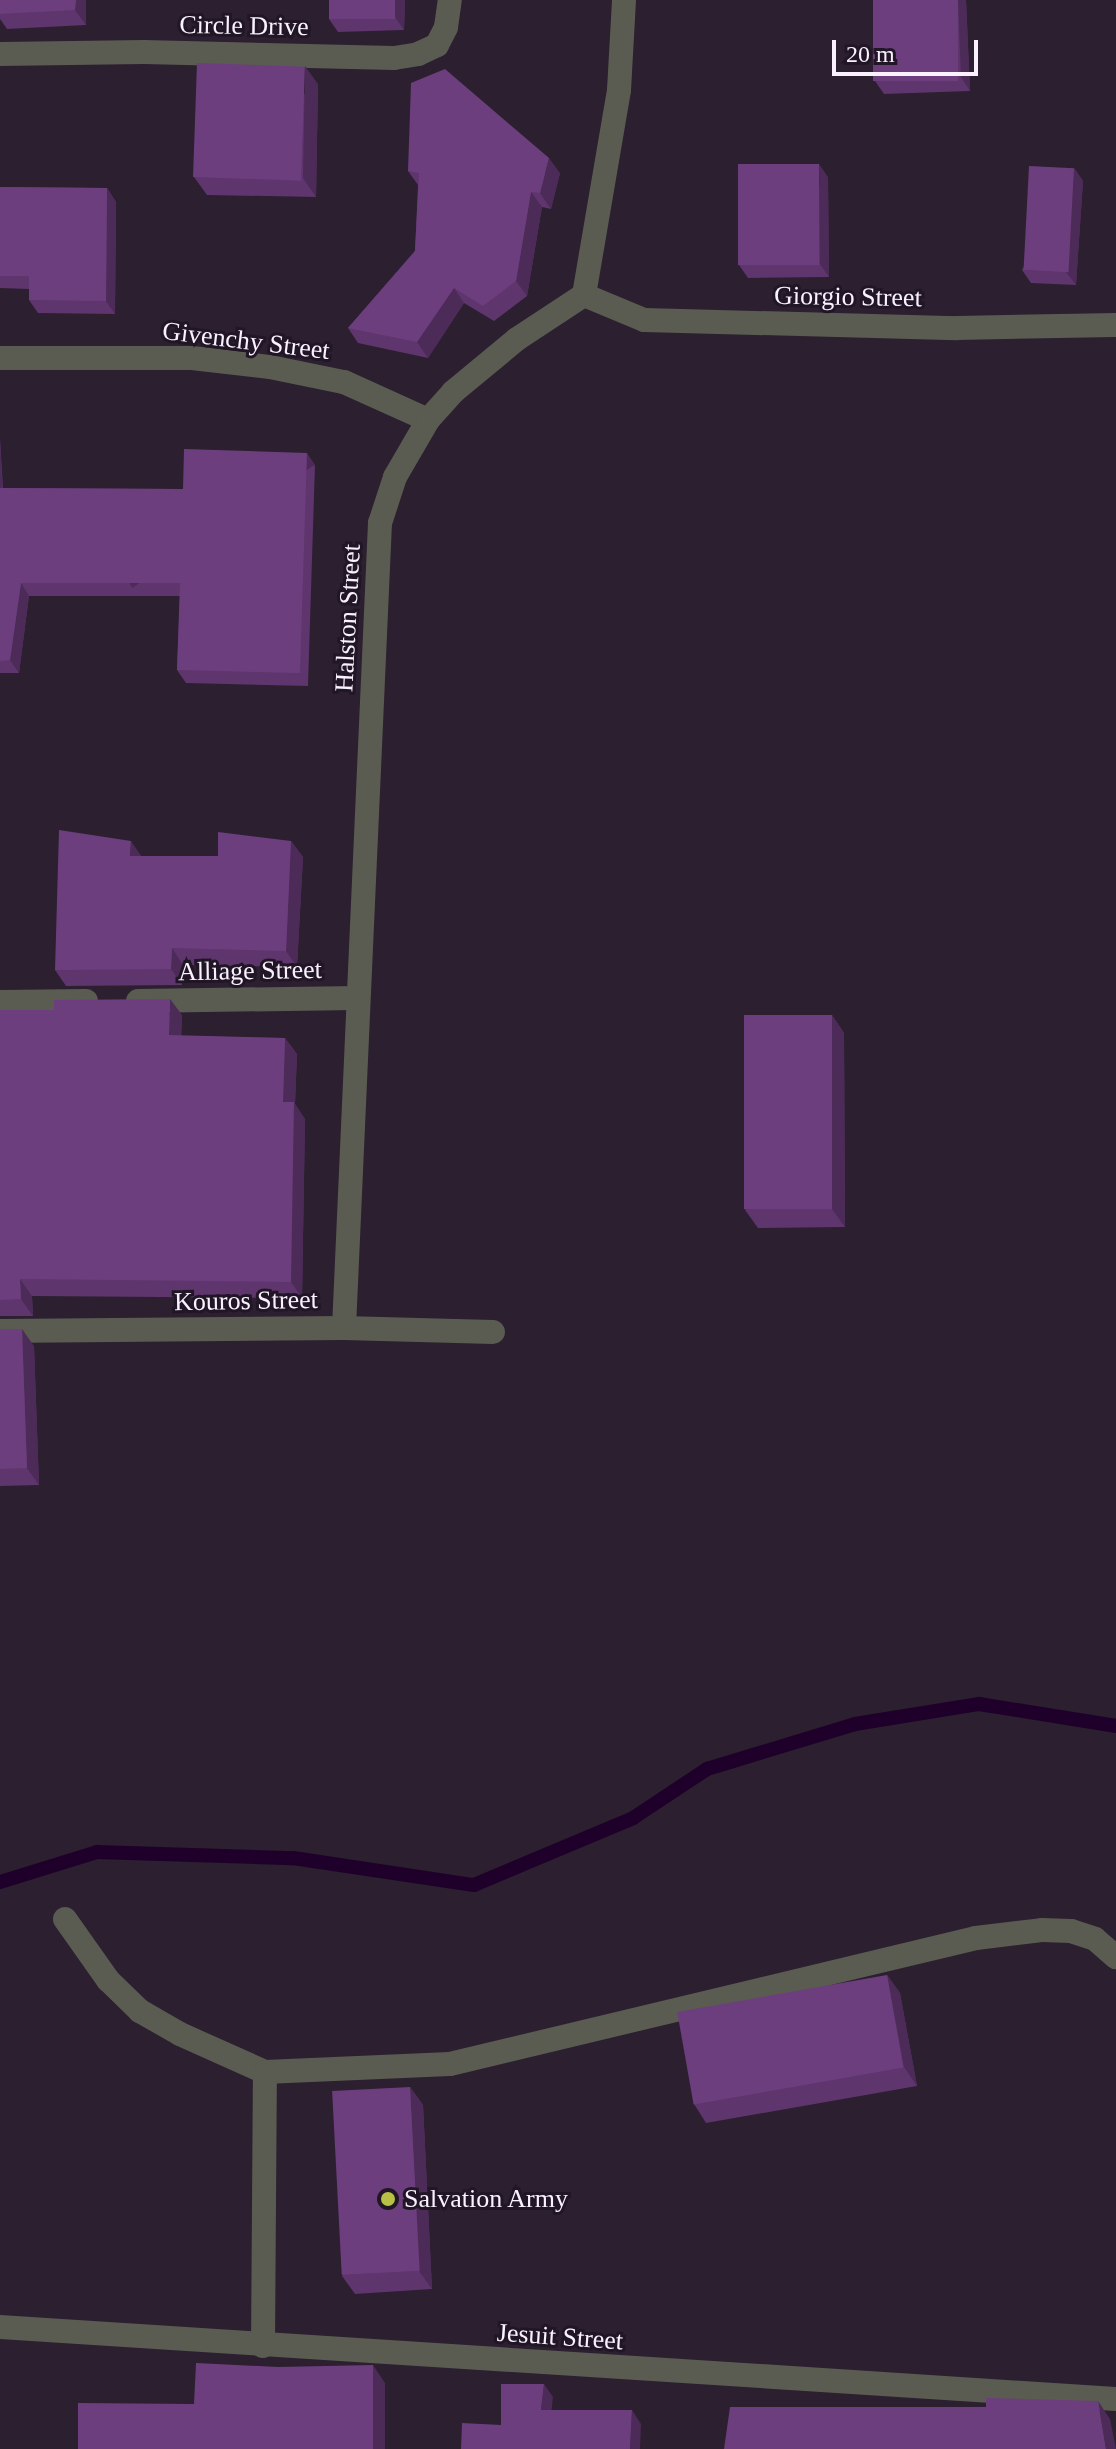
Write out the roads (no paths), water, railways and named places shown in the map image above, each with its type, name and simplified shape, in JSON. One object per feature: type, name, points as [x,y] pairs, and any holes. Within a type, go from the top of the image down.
[{"type":"street","name":"Circle Drive","points":[[0,54],[144,52],[394,58],[418,54],[437,45],[446,27],[450,0]]},
{"type":"street","points":[[584,295],[619,90],[624,0]]},
{"type":"street","name":"Giorgio Street","points":[[584,295],[644,320],[957,328],[1116,325]]},
{"type":"street","name":"Halston Street","points":[[344,1328],[380,523],[395,477],[428,420],[453,392],[517,339],[584,295]]},
{"type":"street","name":"Givenchy Street","points":[[0,358],[192,358],[270,367],[344,382],[428,420]]},
{"type":"street","name":"Alliage Street","points":[[0,1002],[357,998]]},
{"type":"street","name":"Kouros Street","points":[[0,1331],[344,1328],[493,1332]]},
{"type":"street","points":[[65,1919],[108,1980],[140,2011],[180,2034],[265,2072],[450,2064],[976,1938],[1042,1930],[1071,1931],[1095,1939],[1116,1957]]},
{"type":"street","points":[[263,2346],[265,2072]]},
{"type":"street","name":"Jesuit Street","points":[[0,2327],[1116,2399]]},
{"type":"waterway","points":[[0,1882],[97,1852],[293,1858],[474,1885],[633,1818],[707,1769],[855,1724],[979,1704],[1116,1726]]},
{"type":"place","name":"Salvation Army","points":[[388,2199]]}]
